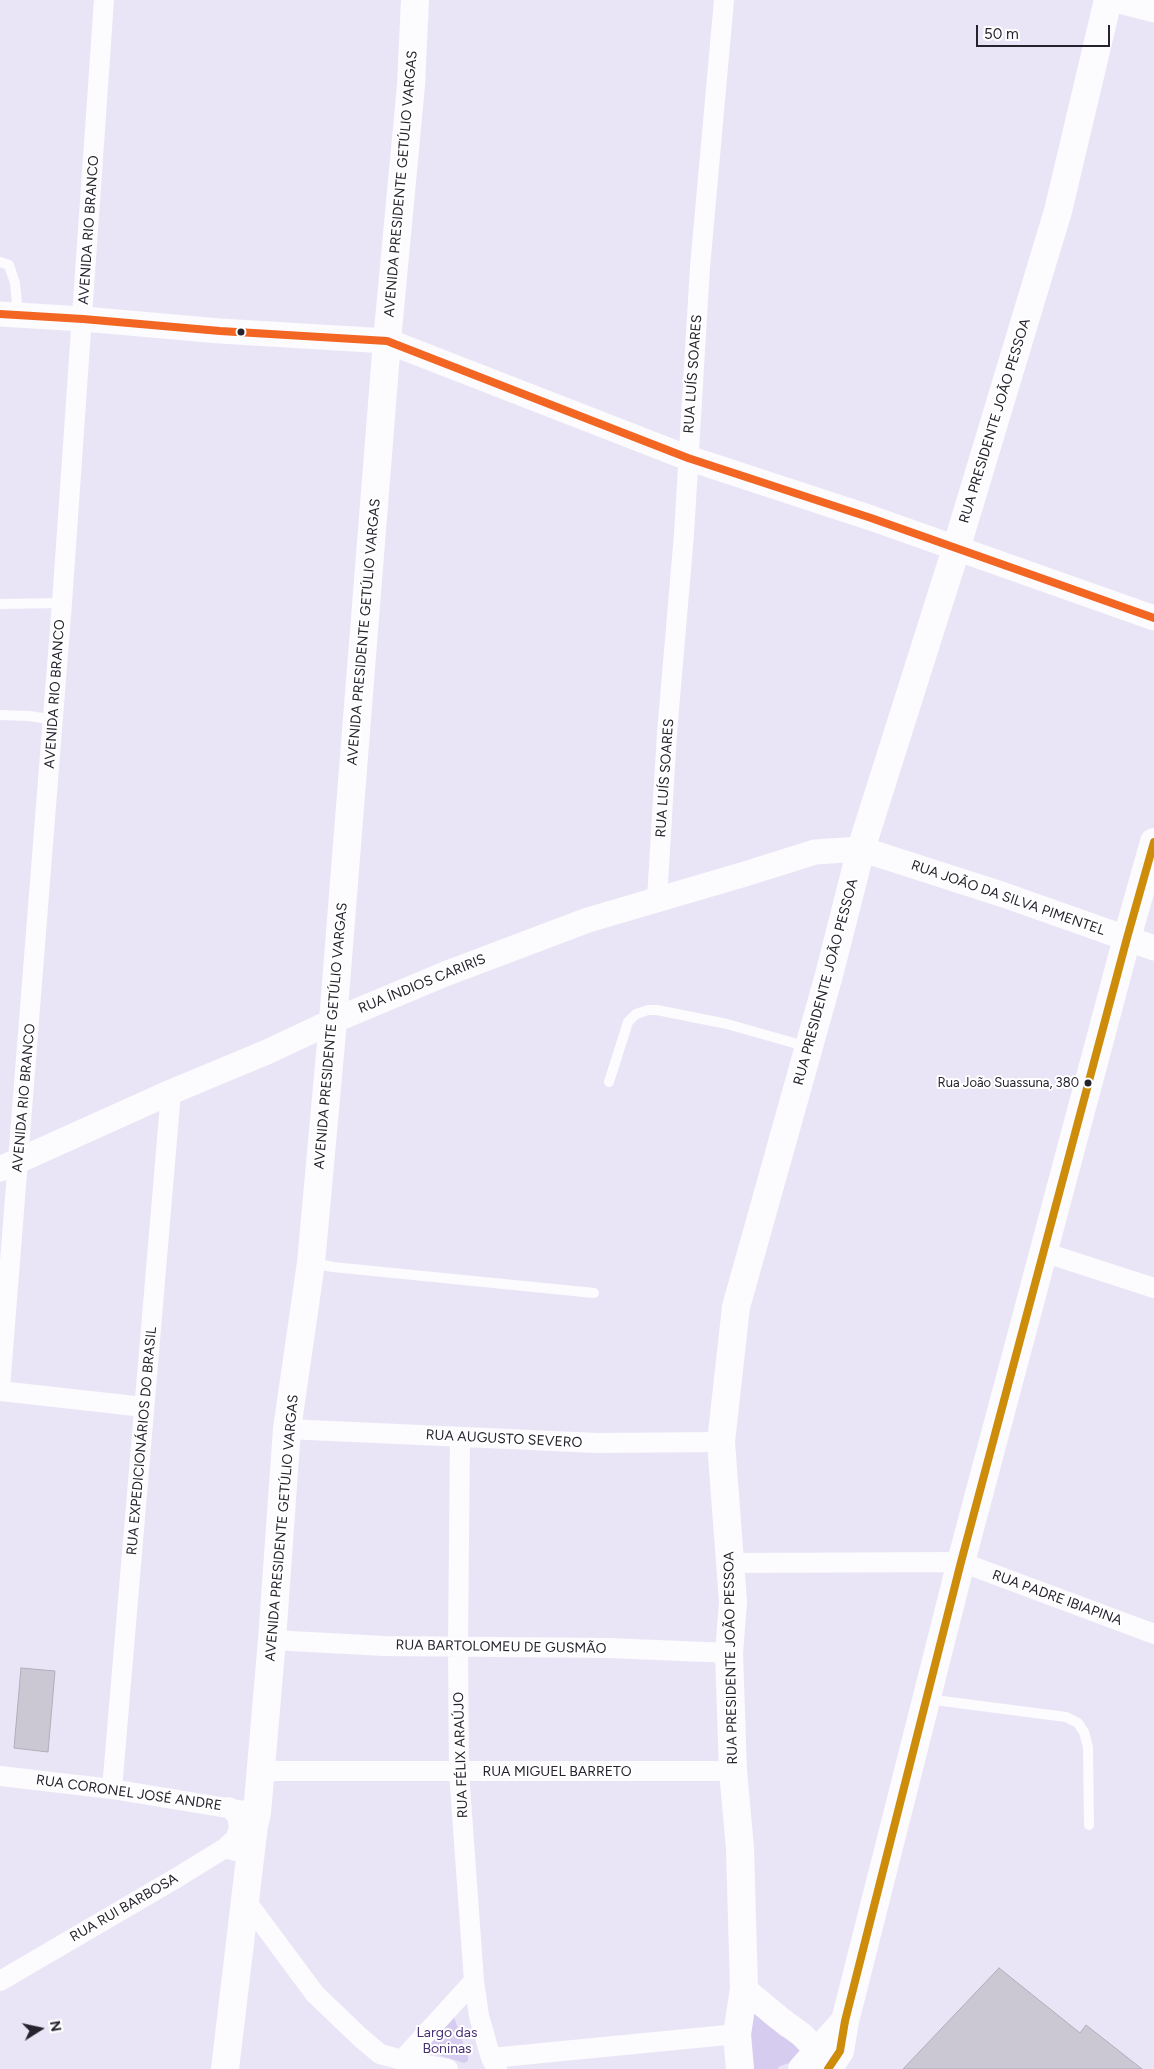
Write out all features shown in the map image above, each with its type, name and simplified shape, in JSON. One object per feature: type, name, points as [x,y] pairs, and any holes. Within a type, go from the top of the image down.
[{"type":"main road","name":"AVENIDA PRESIDENTE GETÚLIO VARGAS","points":[[225,2069],[250,1855],[257,1813],[287,1429],[311,1263],[333,1021],[387,341],[412,85],[415,0]]},
{"type":"main road","name":"RUA PRESIDENTE JOÃO PESSOA","points":[[740,2069],[737,2034],[744,1989],[740,1848],[732,1771],[730,1653],[733,1602],[721,1442],[736,1307],[809,1047],[861,849],[956,549],[1058,211],[1108,0]]},
{"type":"main road","points":[[823,2065],[845,2021],[961,1562],[1154,842]]},
{"type":"street","name":"AVENIDA RIO BRANCO","points":[[0,1390],[9,1165],[53,720],[83,319],[104,0]]},
{"type":"street","name":"RUA LUÍS SOARES","points":[[657,899],[700,267],[724,0]]},
{"type":"street","points":[[1115,0],[1154,10]]},
{"type":"street","points":[[9,314],[220,331],[387,341],[688,458],[793,491],[1154,618]]},
{"type":"street","name":"RUA ÍNDIOS CARIRIS","points":[[9,1165],[171,1092],[267,1052],[333,1021],[507,950],[588,920],[816,852],[861,849]]},
{"type":"street","name":"RUA JOÃO DA SILVA PIMENTEL","points":[[861,849],[1004,895],[1154,948]]},
{"type":"street","name":"RUA EXPEDICIONÁRIOS DO BRASIL","points":[[112,1790],[171,1092]]},
{"type":"street","points":[[1043,1252],[1154,1288]]},
{"type":"street","points":[[0,1390],[144,1407]]},
{"type":"street","name":"RUA AUGUSTO SEVERO","points":[[287,1429],[366,1431],[460,1438],[596,1443],[721,1442]]},
{"type":"street","name":"RUA FÉLIX ARAÚJO","points":[[460,1438],[459,1772],[474,1981],[479,2016],[494,2063]]},
{"type":"street","points":[[731,1563],[961,1562]]},
{"type":"street","name":"RUA PADRE IBIAPINA","points":[[961,1562],[1154,1634]]},
{"type":"street","name":"RUA BARTOLOMEU DE GUSMÃO","points":[[272,1640],[384,1646],[609,1648],[730,1653]]},
{"type":"street","name":"RUA MIGUEL BARRETO","points":[[261,1771],[732,1771]]},
{"type":"street","name":"RUA CORONEL JOSÉ ANDRE","points":[[0,1776],[112,1790],[229,1807],[257,1813]]},
{"type":"street","points":[[225,1848],[236,1838],[239,1827],[237,1816],[229,1807]]},
{"type":"street","points":[[225,1848],[250,1855]]},
{"type":"street","name":"RUA RUI BARBOSA","points":[[0,1981],[225,1848]]},
{"type":"street","points":[[246,1901],[315,1994],[380,2054],[448,2069]]},
{"type":"street","points":[[402,2060],[474,1981]]},
{"type":"street","points":[[744,1989],[802,2035],[823,2065]]},
{"type":"street","points":[[494,2063],[737,2034]]},
{"type":"lane","points":[[0,262],[9,265],[17,295],[9,314]]},
{"type":"lane","points":[[0,604],[62,603]]},
{"type":"lane","points":[[0,715],[30,716],[53,720]]},
{"type":"lane","points":[[609,1082],[628,1022],[636,1014],[648,1010],[657,1010],[727,1024],[809,1047]]},
{"type":"lane","points":[[311,1263],[333,1267],[594,1293]]},
{"type":"lane","points":[[926,1699],[1066,1717],[1078,1723],[1084,1732],[1088,1747],[1089,1825]]},
{"type":"green space","points":[[748,2007],[781,2036],[804,2044],[802,2059],[780,2066],[777,2069],[751,2069]]},
{"type":"green space","name":"Largo das Boninas","points":[[454,2017],[468,2057],[468,2061],[464,2063],[423,2049]]},
{"type":"building","points":[[21,1668],[55,1671],[48,1752],[14,1748]]},
{"type":"building","points":[[999,1968],[1080,2033],[1086,2025],[1142,2069],[903,2069]]},
{"type":"transit line","points":[[0,314],[220,331],[387,341],[688,458],[871,518],[1154,618]]},
{"type":"transit line","points":[[828,2069],[840,2051],[845,2021],[961,1562],[1154,842]]},
{"type":"place","name":"Rua João Suassuna, 380","points":[[1088,1083]]}]
